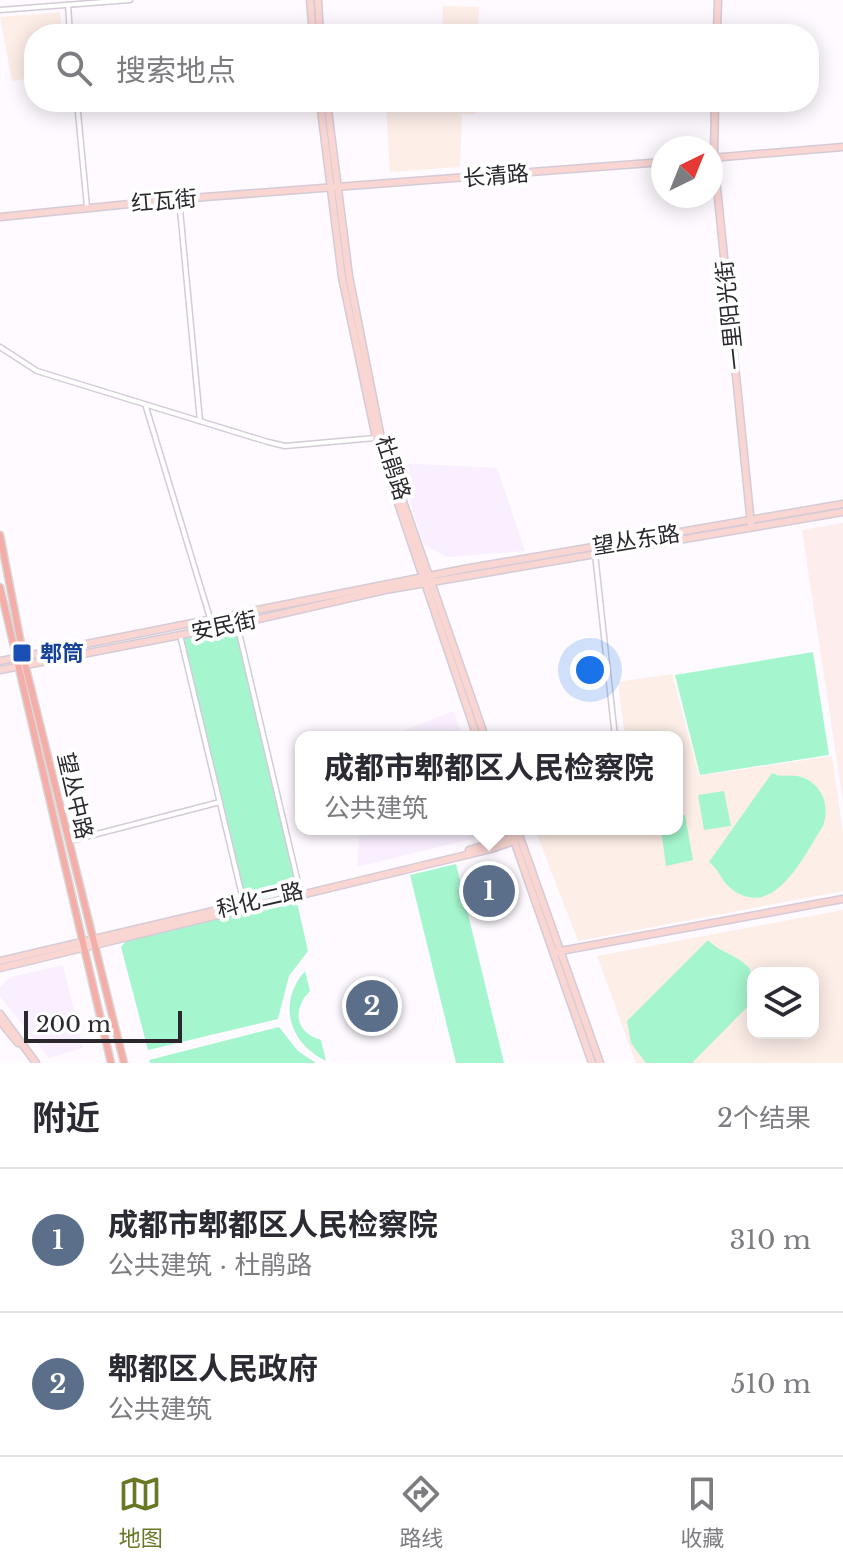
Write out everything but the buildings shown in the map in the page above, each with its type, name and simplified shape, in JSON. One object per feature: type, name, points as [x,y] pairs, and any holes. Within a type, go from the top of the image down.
[{"type":"main road","points":[[310,0],[312,24]]},
{"type":"main road","points":[[318,0],[319,24]]},
{"type":"main road","points":[[717,24],[718,0]]},
{"type":"main road","points":[[321,112],[332,190]]},
{"type":"main road","points":[[328,112],[332,190]]},
{"type":"main road","name":"一里阳光街","points":[[713,136],[714,112]]},
{"type":"main road","points":[[723,157],[843,147]]},
{"type":"main road","name":"长清路","points":[[332,190],[651,163]]},
{"type":"main road","name":"红瓦街","points":[[0,217],[179,199],[332,190]]},
{"type":"main road","name":"杜鹃路","points":[[332,190],[379,438],[475,731]]},
{"type":"main road","name":"一里阳光街","points":[[717,208],[752,524]]},
{"type":"main road","name":"望丛东路","points":[[426,579],[595,554],[843,504]]},
{"type":"main road","name":"望丛东路","points":[[426,579],[752,524],[843,512]]},
{"type":"main road","name":"望丛中路","points":[[0,535],[24,660],[124,1063]]},
{"type":"main road","name":"杜鹃路","points":[[426,579],[483,731]]},
{"type":"main road","name":"安民街","points":[[15,662],[210,619],[426,579]]},
{"type":"main road","name":"安民街","points":[[24,660],[237,624],[426,579]]},
{"type":"main road","name":"望丛中路","points":[[0,587],[15,662],[111,1063]]},
{"type":"main road","points":[[0,661],[15,662]]},
{"type":"main road","points":[[0,670],[15,662]]},
{"type":"main road","points":[[92,942],[516,836],[600,1063]]},
{"type":"main road","name":"科化二路","points":[[0,961],[92,942],[516,836]]},
{"type":"main road","points":[[559,951],[843,899]]},
{"type":"main road","points":[[0,968],[82,944]]},
{"type":"main road","points":[[559,951],[592,1063]]},
{"type":"main road","points":[[0,1014],[34,1063]]},
{"type":"main road","points":[[0,1021],[34,1063]]},
{"type":"street","points":[[0,10],[130,0]]},
{"type":"street","points":[[68,5],[69,24]]},
{"type":"street","points":[[78,112],[87,207]]},
{"type":"street","points":[[179,199],[200,421]]},
{"type":"street","points":[[0,347],[37,371],[146,407],[285,446],[379,438]]},
{"type":"street","points":[[146,407],[213,628]]},
{"type":"street","points":[[595,554],[614,731]]},
{"type":"street","points":[[237,624],[300,891]]},
{"type":"street","points":[[180,635],[244,904]]},
{"type":"street","points":[[68,841],[220,802]]},
{"type":"shaded area","points":[[443,6],[479,7],[478,24],[442,24]]},
{"type":"shaded area","points":[[60,12],[61,24],[24,24],[24,79],[12,81],[0,17]]},
{"type":"shaded area","points":[[386,112],[475,112],[462,114],[460,167],[390,172]]},
{"type":"shaded area","points":[[397,463],[497,468],[525,551],[447,557],[424,545]]},
{"type":"shaded area","points":[[843,523],[843,801],[802,530]]},
{"type":"shaded area","points":[[672,674],[699,776],[832,756],[843,833],[843,891],[578,941],[537,835],[683,835],[683,731],[624,731],[618,682]]},
{"type":"shaded area","points":[[454,711],[460,731],[402,731]]},
{"type":"shaded area","points":[[360,835],[487,835],[357,867]]},
{"type":"shaded area","points":[[843,910],[843,1063],[636,1063],[597,956]]},
{"type":"shaded area","points":[[63,965],[83,1048],[49,1058],[0,996],[0,987],[11,977]]},
{"type":"green space","points":[[235,627],[297,889],[245,902],[182,638]]},
{"type":"green space","points":[[813,652],[829,755],[700,775],[675,675]]},
{"type":"green space","points":[[772,773],[797,776],[818,788],[825,802],[825,818],[823,826],[787,880],[762,897],[748,897],[729,887],[709,862]]},
{"type":"green space","points":[[724,791],[731,826],[704,830],[698,795]]},
{"type":"green space","points":[[683,815],[693,860],[666,866],[662,835],[683,835]]},
{"type":"green space","points":[[456,864],[504,1063],[456,1063],[410,875]]},
{"type":"green space","points":[[296,898],[308,951],[289,976],[278,1019],[148,1050],[121,947],[128,939]]},
{"type":"green space","points":[[708,940],[748,967],[747,1007],[692,1063],[646,1063],[631,1043],[627,1021]]},
{"type":"green space","points":[[305,971],[310,991],[300,1005],[299,1020],[306,1032],[321,1040],[326,1061],[303,1044],[291,1021],[291,996]]},
{"type":"green space","points":[[279,1027],[298,1051],[316,1063],[150,1063],[149,1060]]},
{"type":"place","name":"郫筒","points":[[22,653]]},
{"type":"place","name":"成都市郫都区人民检察院","points":[[489,891]]},
{"type":"place","name":"郫都区人民政府","points":[[372,1006]]}]
